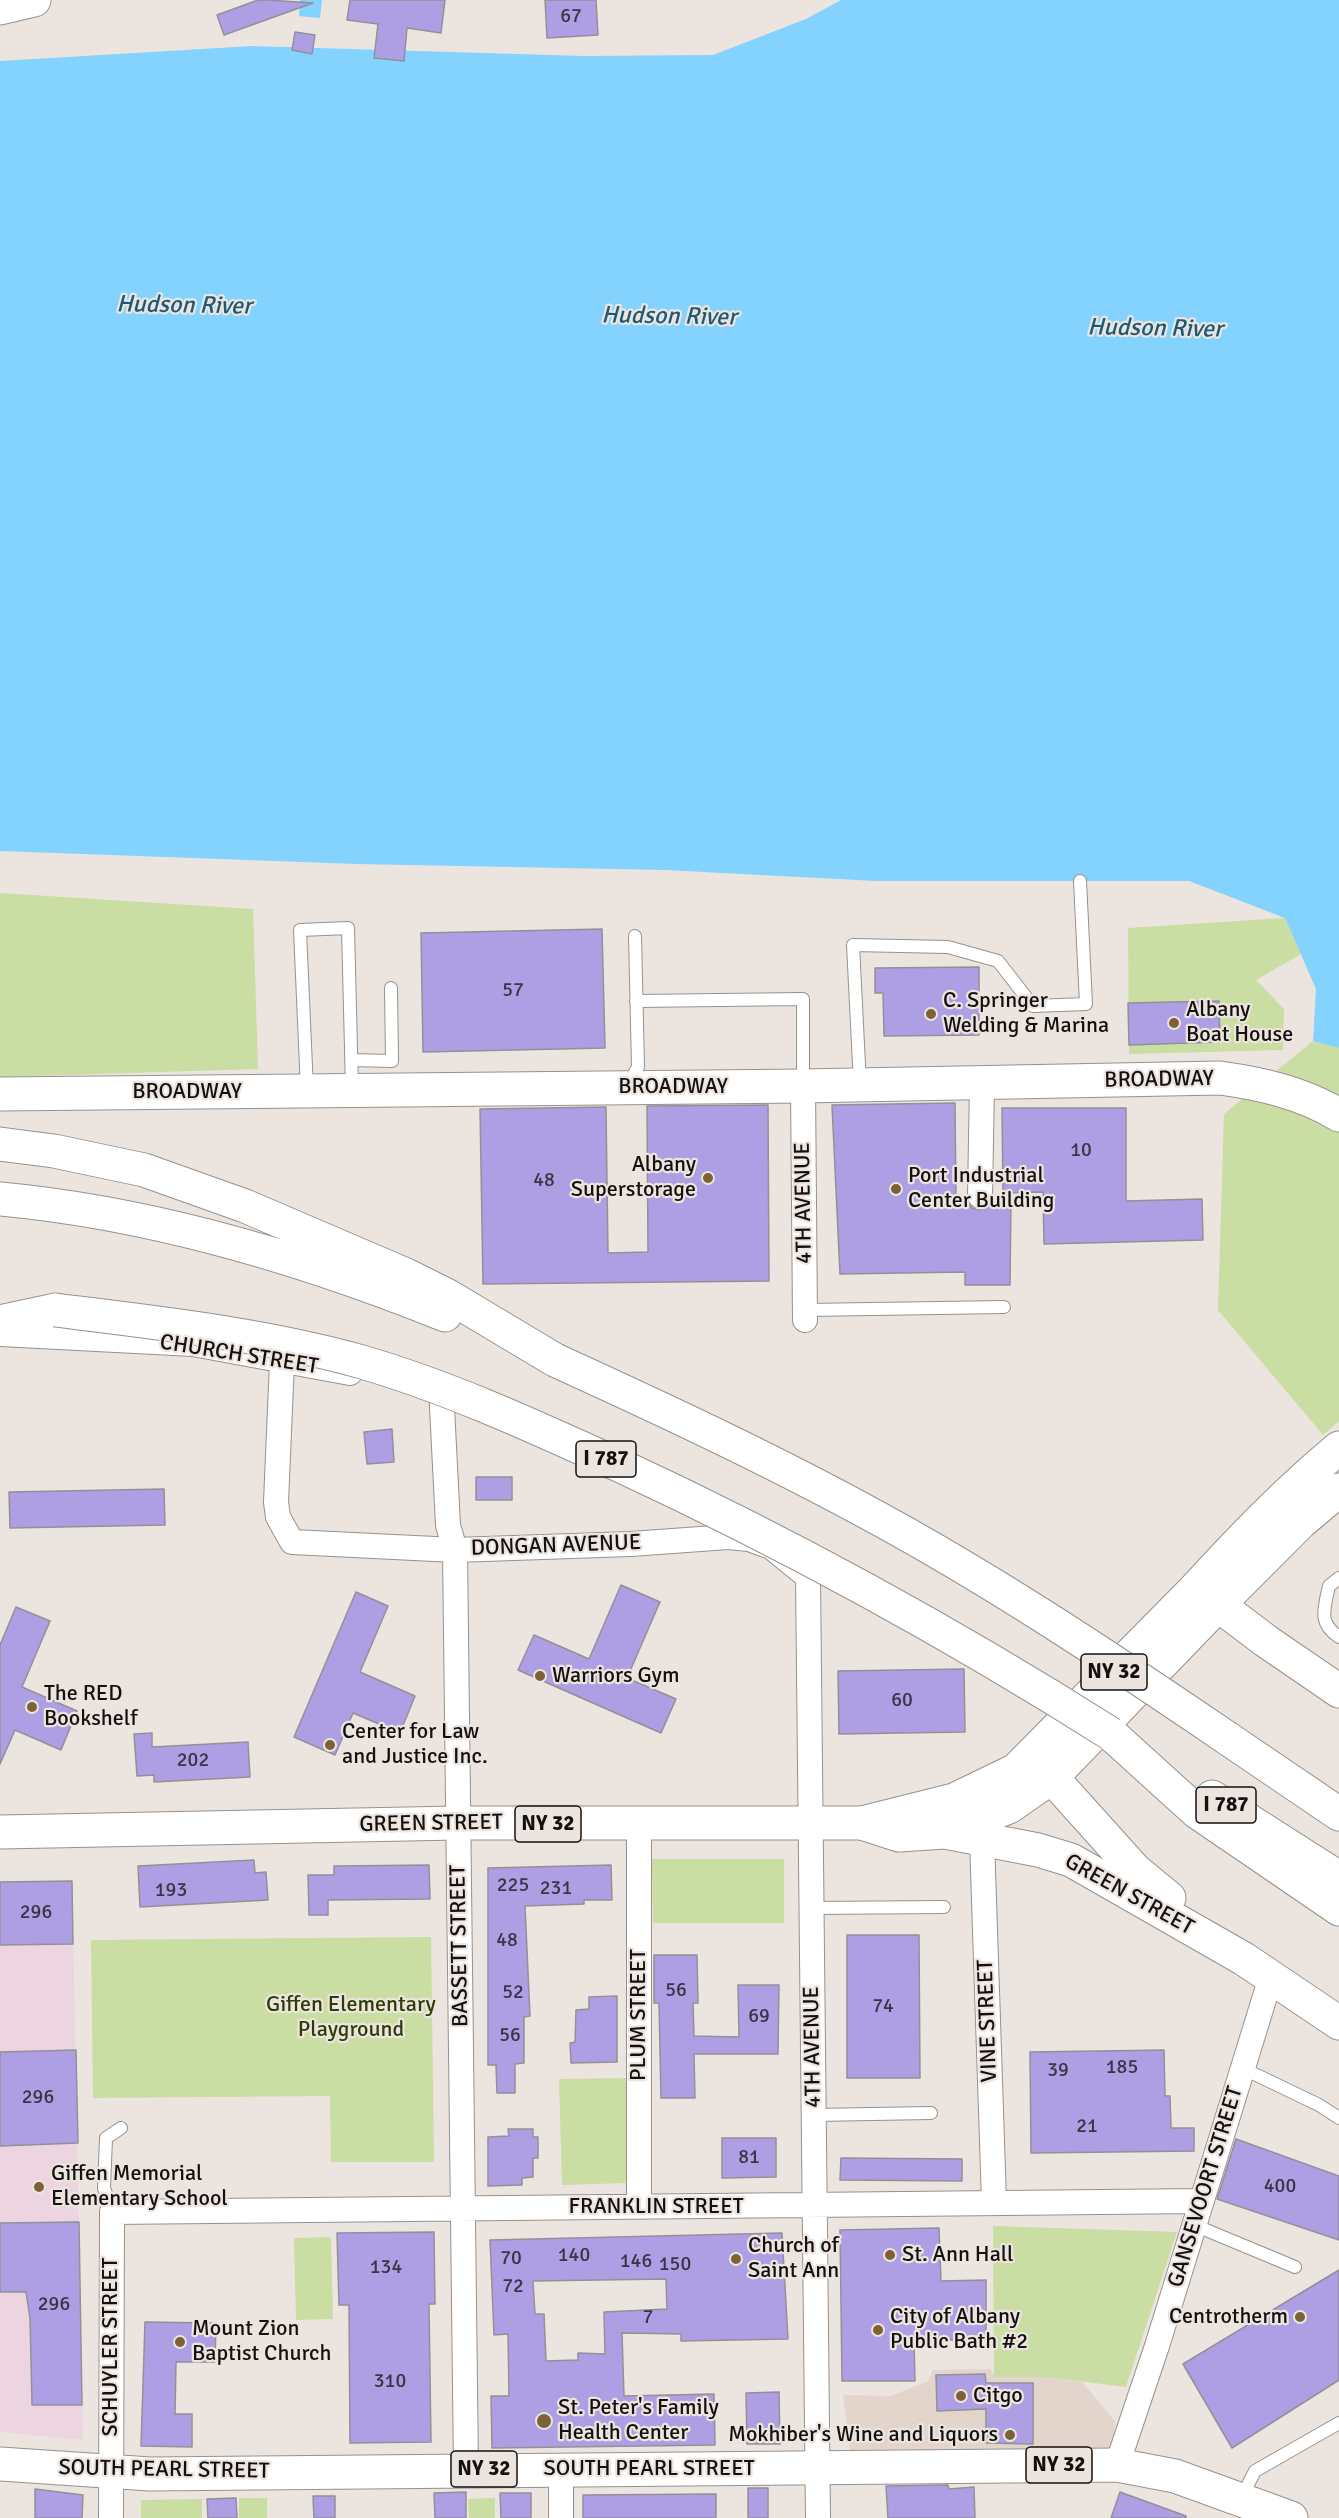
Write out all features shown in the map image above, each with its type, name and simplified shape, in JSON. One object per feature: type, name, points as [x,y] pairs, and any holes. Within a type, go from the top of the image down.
[{"type":"main road","points":[[0,8],[34,0]]},
{"type":"main road","name":"BROADWAY","points":[[0,1094],[307,1091],[352,1075],[626,1087],[1220,1078],[1255,1083],[1290,1092],[1339,1115]]},
{"type":"main road","points":[[0,1144],[54,1151],[144,1170],[245,1206],[406,1275],[448,1296],[555,1360]]},
{"type":"main road","name":"I 787","points":[[0,1199],[143,1222],[259,1251],[417,1304],[555,1360],[718,1436],[863,1510],[1025,1605],[1339,1814]]},
{"type":"main road","name":"I 787","points":[[0,1304],[248,1335],[363,1363],[479,1402],[789,1547],[927,1623],[1111,1734],[1339,1878]]},
{"type":"main road","points":[[0,1322],[55,1310]]},
{"type":"main road","points":[[1207,1596],[1237,1543],[1302,1480],[1339,1448]]},
{"type":"main road","points":[[1207,1596],[1339,1490]]},
{"type":"main road","points":[[1207,1596],[1266,1641],[1339,1691]]},
{"type":"main road","name":"NY 32","points":[[1042,1766],[1207,1596]]},
{"type":"main road","points":[[1111,1734],[1197,1812],[1339,1909]]},
{"type":"main road","points":[[1227,1738],[1339,1799]]},
{"type":"main road","points":[[945,1832],[1009,1807],[1042,1766],[1135,1870],[1244,1959]]},
{"type":"main road","name":"GREEN STREET","points":[[0,1832],[458,1823],[862,1823],[954,1800],[1016,1770],[1042,1766]]},
{"type":"main road","name":"GREEN STREET","points":[[862,1823],[899,1835],[945,1832],[1038,1850],[1071,1860],[1244,1959],[1339,2023]]},
{"type":"main road","name":"SOUTH PEARL STREET","points":[[0,2464],[111,2474],[466,2469],[1117,2465],[1175,2476],[1244,2506],[1291,2518]]},
{"type":"street","points":[[981,1196],[982,1083]]},
{"type":"street","name":"4TH AVENUE","points":[[803,1086],[805,1315]]},
{"type":"street","name":"CHURCH STREET","points":[[0,1334],[193,1344],[282,1362],[441,1388]]},
{"type":"street","name":"DONGAN AVENUE","points":[[282,1362],[276,1502],[278,1517],[292,1542],[455,1550],[631,1544],[728,1537],[748,1539],[771,1548],[808,1577]]},
{"type":"street","name":"BASSETT STREET","points":[[441,1388],[448,1525],[455,1550],[466,2469]]},
{"type":"street","name":"4TH AVENUE","points":[[808,1577],[818,2518]]},
{"type":"street","name":"PLUM STREET","points":[[639,1824],[639,2206]]},
{"type":"street","name":"VINE STREET","points":[[982,1840],[993,2202]]},
{"type":"street","name":"GANSEVOORT STREET","points":[[1117,2465],[1157,2346],[1271,1977]]},
{"type":"street","name":"FRANKLIN STREET","points":[[112,2212],[1201,2200]]},
{"type":"street","name":"SCHUYLER STREET","points":[[111,2518],[112,2212]]},
{"type":"street","points":[[561,2470],[561,2518]]},
{"type":"lane","points":[[860,1085],[853,945],[948,947],[998,961],[1033,1006],[1086,1004],[1080,881]]},
{"type":"lane","points":[[307,1091],[300,930],[348,928],[352,1075],[392,1061],[391,988]]},
{"type":"lane","points":[[626,1087],[638,1066],[635,936]]},
{"type":"lane","points":[[636,1001],[803,999],[803,1086]]},
{"type":"lane","points":[[805,1315],[1004,1307]]},
{"type":"lane","points":[[1339,1578],[1329,1587],[1324,1620],[1328,1629],[1339,1637]]},
{"type":"lane","points":[[812,1908],[944,1907]]},
{"type":"lane","points":[[1242,2068],[1319,2105],[1339,2118]]},
{"type":"lane","points":[[814,2115],[931,2113]]},
{"type":"lane","points":[[112,2212],[104,2188],[106,2138],[121,2128]]},
{"type":"lane","points":[[1194,2225],[1295,2267]]},
{"type":"lane","points":[[1244,2506],[1255,2471],[1339,2423]]},
{"type":"shaded area","name":"Giffen Memorial Elementary School","points":[[0,1881],[72,1881],[83,2440],[0,2432]]},
{"type":"shaded area","points":[[990,2369],[995,2377],[1046,2377],[1082,2382],[1115,2421],[1113,2439],[1107,2449],[850,2450],[843,2395],[891,2396],[928,2381],[933,2370]]},
{"type":"green space","points":[[0,893],[253,909],[258,1069],[0,1077]]},
{"type":"green space","points":[[1285,918],[1301,954],[1256,980],[1284,1009],[1283,1050],[1129,1054],[1128,928]]},
{"type":"green space","points":[[1313,1041],[1339,1048],[1339,1421],[1323,1435],[1218,1310],[1224,1114]]},
{"type":"green space","points":[[652,1859],[784,1859],[784,1923],[653,1923]]},
{"type":"green space","name":"Giffen Elementary Playground","points":[[431,1937],[434,2162],[331,2162],[330,2096],[93,2098],[91,1940]]},
{"type":"green space","points":[[626,2078],[628,2183],[562,2185],[559,2079]]},
{"type":"green space","points":[[993,2226],[1177,2232],[1126,2387],[1046,2377],[994,2377]]},
{"type":"green space","points":[[331,2237],[333,2319],[296,2320],[294,2238]]},
{"type":"green space","points":[[239,2498],[267,2498],[267,2518],[239,2518]]},
{"type":"green space","points":[[495,2498],[495,2518],[469,2518],[468,2499]]},
{"type":"green space","points":[[202,2499],[202,2518],[141,2518],[141,2500]]},
{"type":"water","points":[[300,0],[322,0],[320,18],[299,16]]},
{"type":"water","name":"Hudson River","points":[[841,0],[1339,0],[1339,1048],[1313,1041],[1316,989],[1285,918],[1189,881],[876,881],[665,870],[357,864],[0,851],[0,61],[252,46],[584,56],[713,55],[806,19]]},
{"type":"building","points":[[258,0],[313,3],[224,35],[217,15]]},
{"type":"building","points":[[350,0],[445,0],[441,33],[407,28],[404,61],[374,58],[378,24],[347,20]]},
{"type":"building","points":[[545,0],[596,0],[598,35],[547,38]]},
{"type":"building","points":[[295,32],[315,35],[312,54],[292,50]]},
{"type":"building","points":[[602,929],[605,1048],[423,1052],[421,933]]},
{"type":"building","name":"C. Springer Welding & Marina","points":[[979,967],[979,1035],[884,1036],[883,993],[875,993],[875,968]]},
{"type":"building","name":"Albany Boat House","points":[[1219,1001],[1220,1042],[1129,1045],[1128,1003]]},
{"type":"building","name":"Port Industrial Center Building","points":[[955,1103],[956,1200],[967,1200],[972,1208],[980,1210],[987,1208],[993,1200],[1011,1201],[1010,1285],[965,1285],[965,1272],[840,1274],[832,1105]]},
{"type":"building","points":[[768,1105],[769,1281],[483,1284],[480,1109],[606,1107],[608,1253],[648,1252],[647,1106]]},
{"type":"building","points":[[1002,1108],[1126,1108],[1126,1201],[1202,1199],[1203,1240],[1044,1244],[1043,1192],[1003,1193]]},
{"type":"building","points":[[392,1429],[394,1462],[367,1464],[364,1432]]},
{"type":"building","points":[[476,1477],[512,1477],[512,1500],[476,1500]]},
{"type":"building","points":[[164,1489],[165,1525],[10,1528],[9,1492]]},
{"type":"building","points":[[621,1585],[660,1602],[627,1678],[676,1699],[661,1733],[518,1670],[534,1635],[589,1659]]},
{"type":"building","points":[[356,1592],[388,1606],[360,1672],[415,1696],[400,1733],[353,1713],[335,1755],[294,1737]]},
{"type":"building","points":[[16,1607],[50,1621],[22,1687],[77,1711],[61,1750],[15,1730],[0,1764],[0,1645]]},
{"type":"building","points":[[964,1669],[965,1732],[839,1734],[838,1671]]},
{"type":"building","points":[[152,1733],[152,1747],[248,1742],[250,1777],[154,1782],[154,1775],[137,1776],[134,1734]]},
{"type":"building","points":[[254,1860],[255,1873],[266,1872],[268,1900],[140,1907],[138,1866]]},
{"type":"building","points":[[429,1865],[430,1899],[328,1900],[328,1915],[309,1915],[308,1875],[334,1875],[334,1866]]},
{"type":"building","points":[[611,1865],[612,1900],[584,1900],[584,1904],[525,1906],[530,2016],[524,2017],[524,2063],[515,2064],[515,2093],[497,2093],[496,2065],[488,2065],[488,1868]]},
{"type":"building","points":[[72,1881],[73,1944],[0,1945],[0,1882]]},
{"type":"building","points":[[847,1935],[919,1935],[920,2078],[847,2078]]},
{"type":"building","points":[[654,1955],[697,1955],[698,2003],[693,2003],[694,2036],[739,2037],[738,1985],[779,1985],[778,2054],[694,2054],[695,2098],[661,2098],[659,2003],[654,2003]]},
{"type":"building","points":[[617,1996],[617,2062],[571,2063],[570,2043],[575,2042],[576,2010],[589,2009],[589,1997]]},
{"type":"building","name":"Giffen Memorial Elementary School","points":[[76,2050],[78,2143],[0,2146],[0,2052]]},
{"type":"building","points":[[1164,2050],[1165,2096],[1170,2096],[1171,2128],[1194,2128],[1194,2151],[1031,2153],[1030,2052]]},
{"type":"building","points":[[508,2129],[533,2129],[533,2137],[538,2137],[538,2158],[533,2158],[533,2177],[522,2178],[522,2185],[488,2186],[488,2137],[509,2136]]},
{"type":"building","points":[[722,2138],[776,2138],[776,2177],[722,2178]]},
{"type":"building","points":[[1236,2139],[1339,2176],[1339,2240],[1217,2199]]},
{"type":"building","points":[[841,2158],[962,2159],[962,2181],[840,2180]]},
{"type":"building","name":"Giffen Memorial Elementary School","points":[[79,2222],[82,2405],[32,2405],[30,2318],[26,2292],[0,2292],[0,2223]]},
{"type":"building","name":"City of Albany Public Bath #2","points":[[939,2228],[941,2281],[986,2280],[986,2340],[914,2340],[915,2381],[842,2381],[840,2230]]},
{"type":"building","points":[[434,2232],[435,2304],[429,2304],[431,2442],[350,2443],[349,2305],[339,2305],[337,2233]]},
{"type":"building","points":[[782,2233],[788,2339],[681,2341],[681,2334],[622,2333],[624,2396],[714,2394],[715,2445],[492,2448],[491,2396],[509,2396],[508,2334],[494,2335],[490,2240]],"holes":[[[666,2279],[667,2309],[604,2312],[605,2354],[578,2353],[578,2360],[546,2361],[544,2314],[535,2314],[533,2281]]]},
{"type":"building","name":"Centrotherm","points":[[1339,2270],[1339,2380],[1232,2448],[1183,2364]]},
{"type":"building","points":[[145,2322],[216,2323],[215,2362],[176,2362],[175,2414],[192,2414],[192,2447],[141,2446]]},
{"type":"building","points":[[985,2374],[986,2383],[1033,2383],[1033,2444],[986,2443],[986,2409],[937,2411],[936,2375]]},
{"type":"building","points":[[779,2392],[780,2444],[747,2444],[746,2393]]},
{"type":"building","points":[[948,2485],[949,2489],[974,2487],[975,2518],[888,2518],[886,2486]]},
{"type":"building","points":[[748,2488],[768,2488],[768,2518],[748,2518]]},
{"type":"building","points":[[35,2489],[83,2495],[82,2518],[35,2518]]},
{"type":"building","points":[[466,2492],[466,2518],[435,2518],[434,2493]]},
{"type":"building","points":[[1120,2492],[1186,2516],[1186,2518],[1111,2518]]},
{"type":"building","points":[[500,2493],[531,2493],[531,2518],[501,2518]]},
{"type":"building","points":[[716,2494],[716,2518],[583,2518],[583,2495]]},
{"type":"building","points":[[313,2496],[335,2496],[335,2518],[314,2518]]},
{"type":"building","points":[[236,2498],[237,2518],[208,2518],[207,2499]]},
{"type":"place","name":"C. Springer Welding & Marina","points":[[931,1014]]},
{"type":"place","name":"Albany Boat House","points":[[1174,1023]]},
{"type":"place","name":"Albany Superstorage","points":[[708,1178]]},
{"type":"place","name":"Port Industrial Center Building","points":[[896,1189]]},
{"type":"place","name":"Warriors Gym","points":[[540,1676]]},
{"type":"place","name":"The RED Bookshelf","points":[[32,1707]]},
{"type":"place","name":"Center for Law and Justice Inc.","points":[[330,1745]]},
{"type":"place","name":"Giffen Memorial Elementary School","points":[[39,2187]]},
{"type":"place","name":"St. Ann Hall","points":[[890,2255]]},
{"type":"place","name":"Church of Saint Ann","points":[[736,2259]]},
{"type":"place","name":"Centrotherm","points":[[1300,2317]]},
{"type":"place","name":"City of Albany Public Bath #2","points":[[878,2330]]},
{"type":"place","name":"Mount Zion Baptist Church","points":[[180,2342]]},
{"type":"place","name":"Citgo","points":[[961,2396]]},
{"type":"place","name":"St. Peter's Family Health Center","points":[[544,2421]]},
{"type":"place","name":"Mokhiber's Wine and Liquors","points":[[1010,2435]]}]
